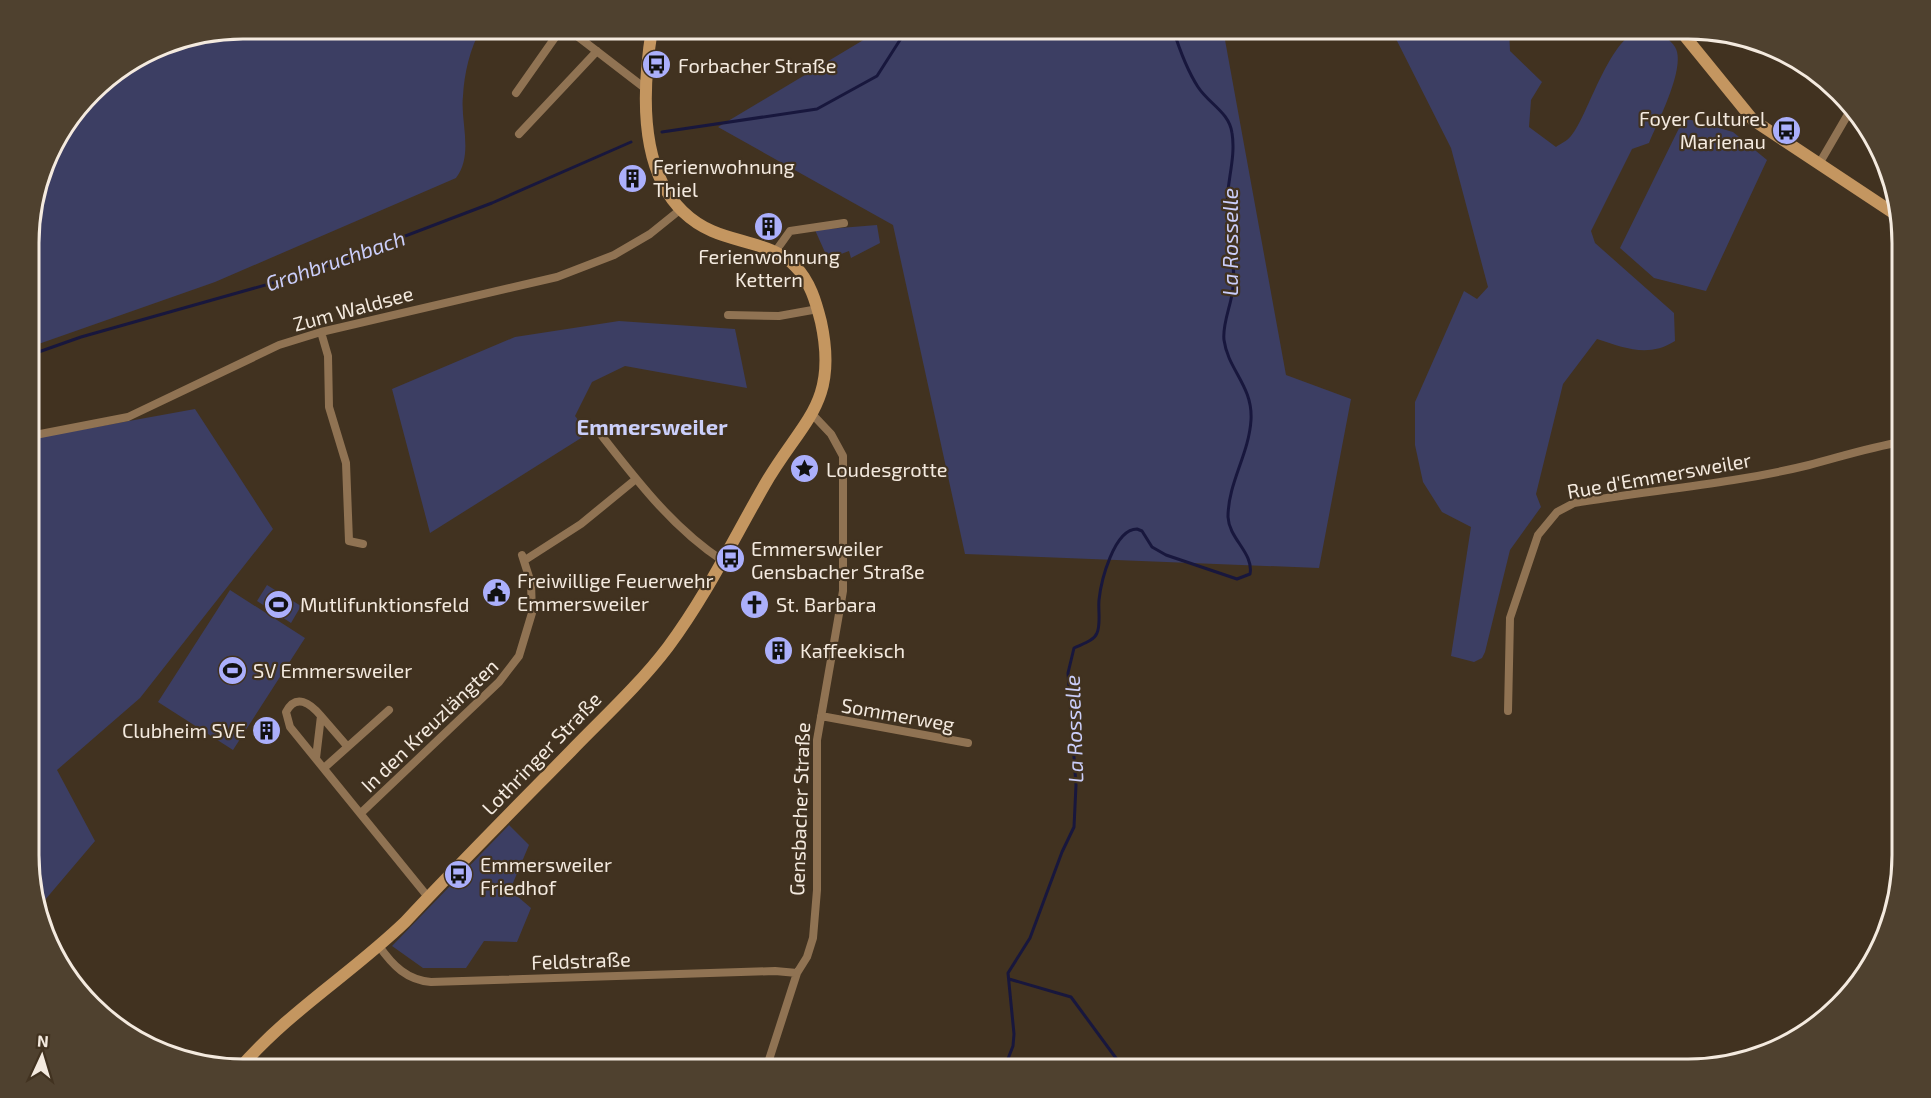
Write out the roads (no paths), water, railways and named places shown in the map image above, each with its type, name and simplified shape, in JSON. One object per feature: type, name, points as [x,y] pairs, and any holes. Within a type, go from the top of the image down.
[{"type":"main road","points":[[650,39],[646,89],[649,136],[657,171],[681,209],[713,232],[786,257],[805,278],[818,309],[826,347],[826,375],[820,401],[813,415]]},
{"type":"main road","points":[[1689,41],[1753,120],[1889,210]]},
{"type":"main road","name":"Lothringer Straße","points":[[249,1059],[300,1007],[379,946],[653,665],[694,609],[767,480],[813,415]]},
{"type":"street","points":[[516,93],[553,39]]},
{"type":"street","points":[[582,39],[646,89]]},
{"type":"street","points":[[519,134],[597,51]]},
{"type":"street","points":[[1819,164],[1847,116]]},
{"type":"street","name":"Zum Waldsee","points":[[39,434],[114,422],[128,417],[279,345],[321,332],[557,277],[614,255],[650,234],[681,209]]},
{"type":"street","points":[[775,252],[790,231],[844,223]]},
{"type":"street","points":[[728,315],[779,316],[818,309]]},
{"type":"street","points":[[321,332],[327,356],[329,407],[346,463],[349,541],[363,544]]},
{"type":"street","name":"Gensbacher Straße","points":[[769,1059],[797,973],[807,957],[816,917],[817,740],[843,591],[843,456],[831,434],[813,415]]},
{"type":"street","points":[[602,436],[664,512],[692,539],[723,561]]},
{"type":"street","name":"Rue d'Emmersweiler","points":[[1508,711],[1510,618],[1538,535],[1548,521],[1562,508],[1574,503],[1720,482],[1809,465],[1866,448],[1892,444]]},
{"type":"street","name":"In den Kreuzlängten","points":[[361,813],[499,682],[519,656],[532,613],[531,583],[523,557],[581,524],[636,479]]},
{"type":"street","name":"In den Kreuzlängten","points":[[347,746],[305,701],[290,704],[286,712],[290,727],[428,897]]},
{"type":"street","name":"In den Kreuzlängten","points":[[324,768],[389,710]]},
{"type":"street","points":[[316,758],[321,716]]},
{"type":"street","name":"Sommerweg","points":[[821,716],[968,743]]},
{"type":"street","name":"Feldstraße","points":[[379,946],[406,976],[424,981],[775,971],[797,973]]},
{"type":"waterway","name":"Grohbruchbach","points":[[662,132],[817,109],[877,76],[901,39]]},
{"type":"waterway","name":"La Rosselle","points":[[1008,1059],[1013,1046],[1014,1034],[1008,973],[1030,938],[1062,852],[1074,827],[1076,785],[1068,673],[1074,648],[1091,640],[1097,633],[1100,591],[1115,546],[1129,531],[1137,529],[1142,531],[1152,547],[1166,555],[1237,579],[1250,574],[1248,559],[1232,532],[1228,517],[1231,492],[1247,445],[1251,420],[1248,397],[1226,351],[1224,340],[1224,327],[1234,277],[1227,205],[1233,151],[1232,133],[1227,119],[1202,93],[1194,80],[1177,39]]},
{"type":"waterway","name":"Grohbruchbach","points":[[39,352],[81,337],[308,273],[492,203],[631,142]]},
{"type":"waterway","points":[[1009,979],[1071,997],[1117,1059]]},
{"type":"place","name":"Forbacher Straße","points":[[657,65]]},
{"type":"place","name":"Foyer Culturel Marienau","points":[[1787,130]]},
{"type":"place","name":"Ferienwohnung Thiel","points":[[632,178]]},
{"type":"place","name":"Ferienwohnung Kettern","points":[[769,226]]},
{"type":"place","name":"Loudesgrotte","points":[[805,469]]},
{"type":"place","name":"Emmersweiler Gensbacher Straße","points":[[730,559]]},
{"type":"place","name":"Freiwillige Feuerwehr Emmersweiler","points":[[496,592]]},
{"type":"place","name":"Mutlifunktionsfeld","points":[[279,604]]},
{"type":"place","name":"St. Barbara","points":[[755,604]]},
{"type":"place","name":"Kaffeekisch","points":[[779,650]]},
{"type":"place","name":"SV Emmersweiler","points":[[232,670]]},
{"type":"place","name":"Clubheim SVE","points":[[267,730]]},
{"type":"place","name":"Emmersweiler Friedhof","points":[[459,875]]},
{"type":"district","name":"Emmersweiler","points":[[652,426]]}]
